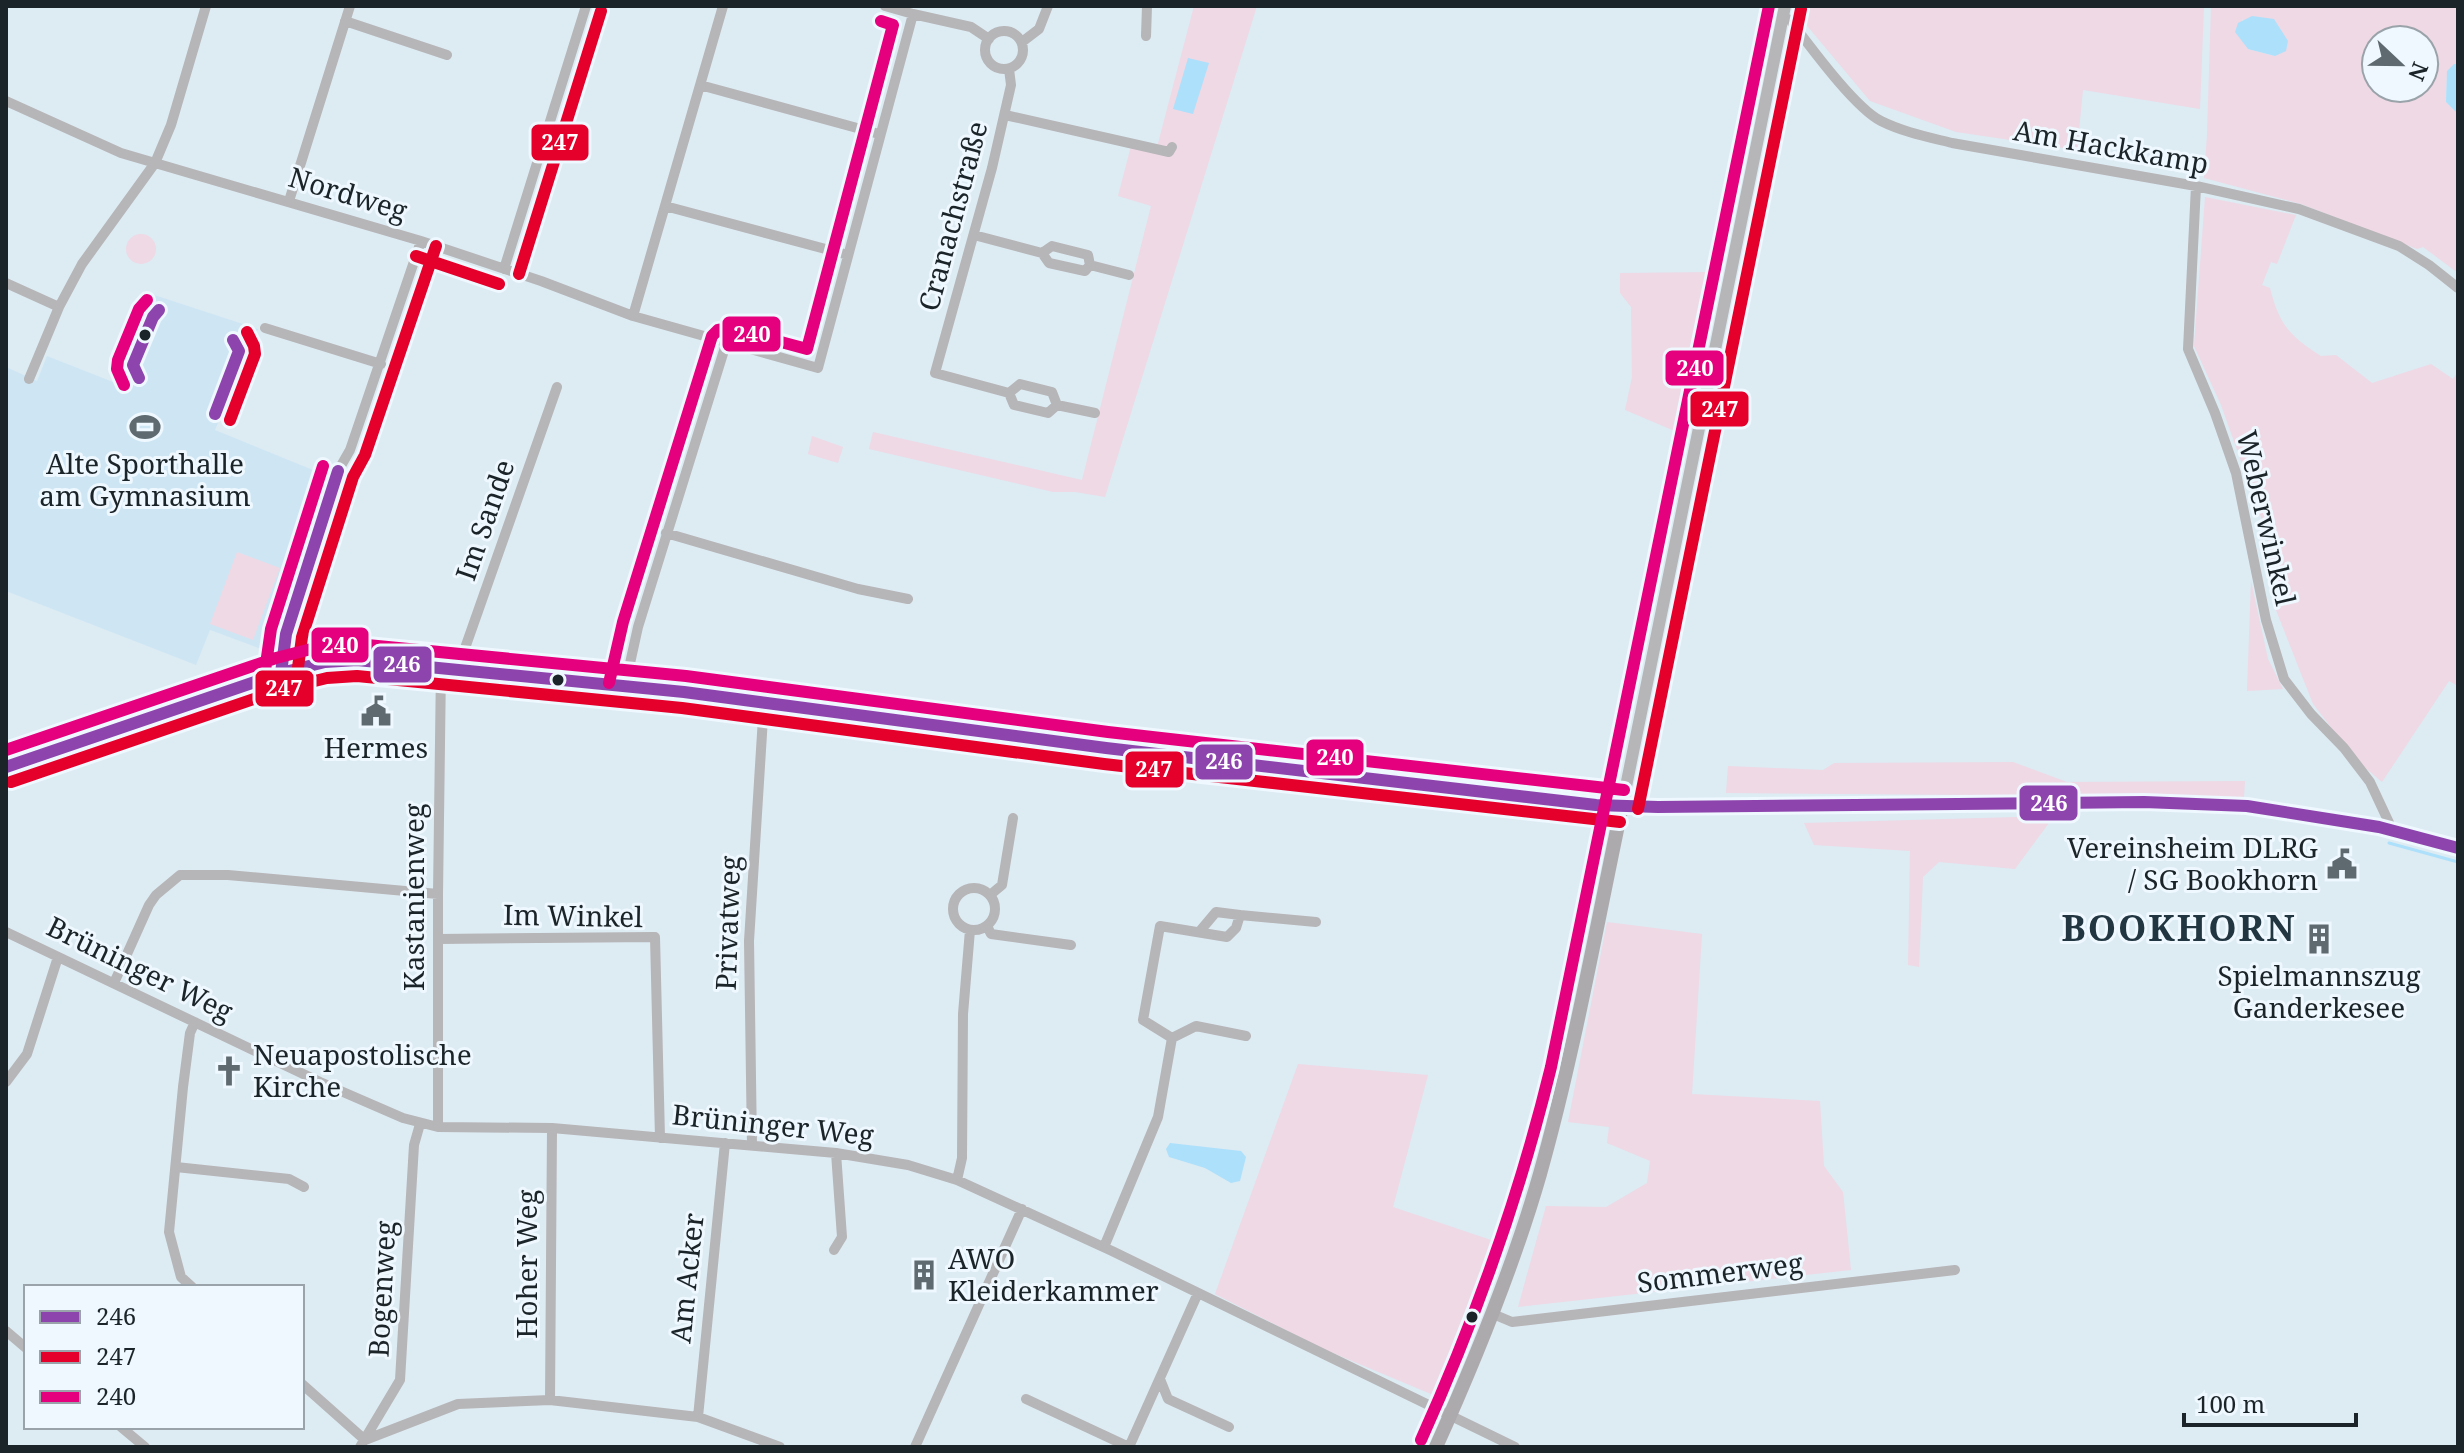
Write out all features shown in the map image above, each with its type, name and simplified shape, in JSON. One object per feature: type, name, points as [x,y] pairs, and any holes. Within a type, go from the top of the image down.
[{"type":"main road","points":[[1436,1447],[1493,1314],[1540,1174],[1622,806],[2144,802],[2247,806],[2392,829],[2458,848]]},
{"type":"street","points":[[29,379],[59,307],[82,264],[155,163],[171,125],[206,6]]},
{"type":"street","points":[[289,201],[350,6]]},
{"type":"street","points":[[504,269],[586,6]]},
{"type":"street","points":[[633,316],[723,6]]},
{"type":"street","points":[[885,6],[971,27],[989,39]]},
{"type":"street","points":[[1022,42],[1039,29],[1048,6]]},
{"type":"street","points":[[1146,36],[1147,6]]},
{"type":"street","points":[[6,767],[281,673],[325,662],[357,660],[458,668],[764,702],[1106,748],[1622,806],[1783,12]]},
{"type":"street","name":"Am Hackkamp","points":[[1783,12],[1863,108],[1880,120],[1952,143],[2196,186],[2299,209],[2399,246],[2458,288]]},
{"type":"street","points":[[665,206],[848,255],[913,14]]},
{"type":"street","points":[[345,21],[447,55]]},
{"type":"street","points":[[998,32],[1009,32],[1022,42],[1020,62],[1002,70],[990,64],[985,51],[989,39],[998,32]]},
{"type":"street","name":"Cranachstraße","points":[[1009,69],[1011,85],[1005,115],[935,373],[1009,393]]},
{"type":"street","points":[[700,85],[879,134]]},
{"type":"street","name":"Nordweg","points":[[6,101],[121,153],[421,241],[633,316],[818,368],[848,255]]},
{"type":"street","points":[[1005,115],[1169,152],[1172,147]]},
{"type":"street","name":"Weberwinkel","points":[[2196,186],[2188,349],[2236,473],[2266,620],[2284,679],[2370,782],[2392,829]]},
{"type":"street","points":[[974,235],[1042,253],[1049,263],[1085,271],[1090,265]]},
{"type":"street","points":[[281,673],[286,634],[338,471],[350,450],[421,241]]},
{"type":"street","points":[[1042,253],[1052,246],[1088,255],[1090,265]]},
{"type":"street","points":[[1090,265],[1129,275]]},
{"type":"street","points":[[6,283],[59,307]]},
{"type":"street","points":[[265,328],[381,364]]},
{"type":"street","points":[[625,686],[629,661],[666,533],[726,344]]},
{"type":"street","points":[[1020,384],[1052,392],[1057,405],[1048,413],[1014,405],[1009,393],[1020,384]]},
{"type":"street","name":"Im Sande","points":[[458,668],[557,387]]},
{"type":"street","points":[[1057,405],[1095,413]]},
{"type":"street","points":[[666,533],[858,589],[908,599]]},
{"type":"street","name":"Kastanienweg","points":[[438,1127],[441,667]]},
{"type":"street","name":"Privatweg","points":[[752,1146],[749,941],[764,702]]},
{"type":"street","points":[[990,895],[1002,885],[1013,818]]},
{"type":"street","points":[[114,983],[149,905],[180,875],[228,875],[438,894]]},
{"type":"street","points":[[978,888],[990,895],[995,912],[987,926],[970,930],[963,928],[954,918],[952,905],[965,889],[978,888]]},
{"type":"street","points":[[1200,931],[1216,912],[1316,922]]},
{"type":"street","points":[[1172,1038],[1143,1020],[1160,926],[1227,937],[1236,928],[1240,915]]},
{"type":"street","points":[[987,926],[991,934],[1071,945]]},
{"type":"street","points":[[957,1180],[962,1158],[963,1014],[970,930]]},
{"type":"street","name":"Brüninger Weg","points":[[6,932],[320,1082],[420,1124],[438,1127],[552,1128],[836,1153],[908,1165],[957,1180],[1104,1247],[1515,1447]]},
{"type":"street","name":"Im Winkel","points":[[438,939],[655,937],[660,1138]]},
{"type":"street","points":[[6,1082],[27,1054],[58,957]]},
{"type":"street","points":[[190,1285],[181,1277],[169,1232],[190,1033],[195,1022]]},
{"type":"street","points":[[1172,1038],[1196,1026],[1246,1036]]},
{"type":"street","points":[[1104,1247],[1158,1117],[1172,1038]]},
{"type":"street","name":"Bogenweg","points":[[363,1444],[400,1380],[414,1145],[420,1124]]},
{"type":"street","name":"Hoher Weg","points":[[550,1400],[552,1128]]},
{"type":"street","name":"Am Acker","points":[[698,1417],[725,1143]]},
{"type":"street","points":[[834,1250],[842,1237],[836,1153]]},
{"type":"street","points":[[176,1167],[289,1179],[304,1187]]},
{"type":"street","points":[[915,1447],[1022,1209]]},
{"type":"street","name":"Sommerweg","points":[[1493,1314],[1512,1322],[1955,1270]]},
{"type":"street","points":[[1026,1399],[1129,1447],[1198,1293]]},
{"type":"street","points":[[6,1331],[24,1346]]},
{"type":"street","points":[[1160,1379],[1168,1399]]},
{"type":"street","points":[[304,1386],[363,1444],[458,1404],[550,1400],[698,1417],[780,1447]]},
{"type":"street","points":[[1149,1405],[1168,1399],[1229,1427]]},
{"type":"street","points":[[123,1429],[145,1447]]},
{"type":"shaded area","points":[[1194,6],[1257,6],[1105,497],[1053,492],[869,449],[873,432],[1082,480],[1151,206],[1118,196],[1131,146],[1156,151]]},
{"type":"shaded area","points":[[1799,6],[2204,6],[2200,109],[2083,90],[2077,150],[1956,132],[1870,101],[1798,15]]},
{"type":"shaded area","points":[[2211,6],[2458,6],[2458,64],[2447,71],[2446,102],[2458,114],[2458,273],[2423,247],[2417,249],[2301,204],[2204,178]],"holes":[[[2242,19],[2275,56],[2248,49]]]},
{"type":"shaded area","points":[[2205,197],[2296,215],[2277,264],[2271,262],[2262,285],[2270,288],[2277,311],[2287,328],[2310,349],[2321,356],[2336,355],[2372,383],[2431,364],[2453,379],[2458,372],[2458,686],[2449,681],[2382,782],[2357,761],[2313,704],[2274,605],[2269,549],[2263,523],[2221,405],[2194,346]]},
{"type":"shaded area","points":[[141,234],[147,235],[155,243],[155,255],[147,263],[141,264],[135,263],[127,255],[126,249],[127,243],[135,235]]},
{"type":"shaded area","points":[[1712,272],[1677,432],[1625,410],[1632,377],[1631,307],[1620,293],[1620,273]]},
{"type":"shaded area","points":[[148,293],[258,329],[215,430],[319,475],[320,491],[264,650],[210,630],[196,665],[6,591],[6,367],[37,381],[47,356],[113,382]]},
{"type":"shaded area","points":[[812,436],[843,447],[838,463],[808,454]]},
{"type":"shaded area","points":[[237,552],[280,568],[253,640],[210,624]]},
{"type":"shaded area","points":[[2251,581],[2268,659],[2283,689],[2247,691]]},
{"type":"shaded area","points":[[2013,762],[2067,782],[2245,781],[2244,797],[1726,793],[1728,766],[1823,770],[1834,763]]},
{"type":"shaded area","points":[[2054,816],[2015,869],[1939,862],[1923,877],[1919,967],[1908,965],[1910,851],[1814,845],[1804,823]]},
{"type":"shaded area","points":[[1607,922],[1702,934],[1692,1094],[1820,1101],[1824,1166],[1843,1192],[1851,1270],[1518,1307],[1546,1206],[1606,1207],[1647,1183],[1650,1161],[1607,1143],[1609,1127],[1568,1122]]},
{"type":"shaded area","points":[[1298,1064],[1428,1075],[1393,1207],[1500,1243],[1438,1397],[1321,1348],[1215,1294]]},
{"type":"water","points":[[2252,16],[2274,19],[2288,41],[2286,51],[2275,56],[2248,49],[2235,32],[2238,23]]},
{"type":"water","points":[[1188,58],[1209,63],[1193,114],[1173,109]]},
{"type":"water","points":[[2458,64],[2458,114],[2446,102],[2447,71]]},
{"type":"water","points":[[1170,1143],[1241,1151],[1246,1157],[1240,1181],[1231,1183],[1205,1168],[1169,1157],[1166,1149]]},
{"type":"waterway","points":[[2389,843],[2458,862]]},
{"type":"transit line","name":"240","points":[[1421,1440],[1495,1257],[1551,1067],[1769,6]]},
{"type":"transit line","name":"247","points":[[1638,809],[1801,9]]},
{"type":"transit line","name":"247","points":[[519,274],[601,11]]},
{"type":"transit line","name":"240","points":[[609,683],[623,622],[712,336],[718,330],[729,328],[807,349],[893,25],[881,21]]},
{"type":"transit line","name":"247","points":[[297,675],[302,637],[353,477],[365,455],[436,246]]},
{"type":"transit line","name":"247","points":[[416,256],[499,284]]},
{"type":"transit line","name":"240","points":[[124,385],[117,369],[118,360],[139,309],[147,300]]},
{"type":"transit line","name":"246","points":[[139,378],[133,365],[153,317],[159,310]]},
{"type":"transit line","name":"247","points":[[230,420],[255,354],[247,332]]},
{"type":"transit line","name":"246","points":[[215,414],[239,351],[233,340]]},
{"type":"transit line","name":"240","points":[[265,671],[271,629],[323,466]]},
{"type":"transit line","name":"246","points":[[281,673],[286,634],[338,471]]},
{"type":"transit line","name":"240","points":[[6,750],[276,658],[323,646],[357,644],[686,676],[1108,732],[1624,790]]},
{"type":"transit line","name":"246","points":[[6,767],[281,673],[325,662],[357,660],[684,692],[1106,748],[1596,805],[2144,802],[2247,806],[2379,827],[2458,848]]},
{"type":"transit line","name":"247","points":[[11,782],[286,688],[327,678],[357,676],[682,708],[1104,764],[1620,822]]},
{"type":"place","name":"Alte Sporthalle am Gymnasium","points":[[145,427]]},
{"type":"place","name":"Hermes","points":[[376,711]]},
{"type":"place","name":"Vereinsheim DLRG / SG Bookhorn","points":[[2342,864]]},
{"type":"place","name":"Spielmannszug Ganderkesee","points":[[2319,939]]},
{"type":"place","name":"Neuapostolische Kirche","points":[[229,1071]]},
{"type":"place","name":"AWO Kleiderkammer","points":[[924,1275]]},
{"type":"district","name":"BOOKHORN","points":[[2179,928]]}]
